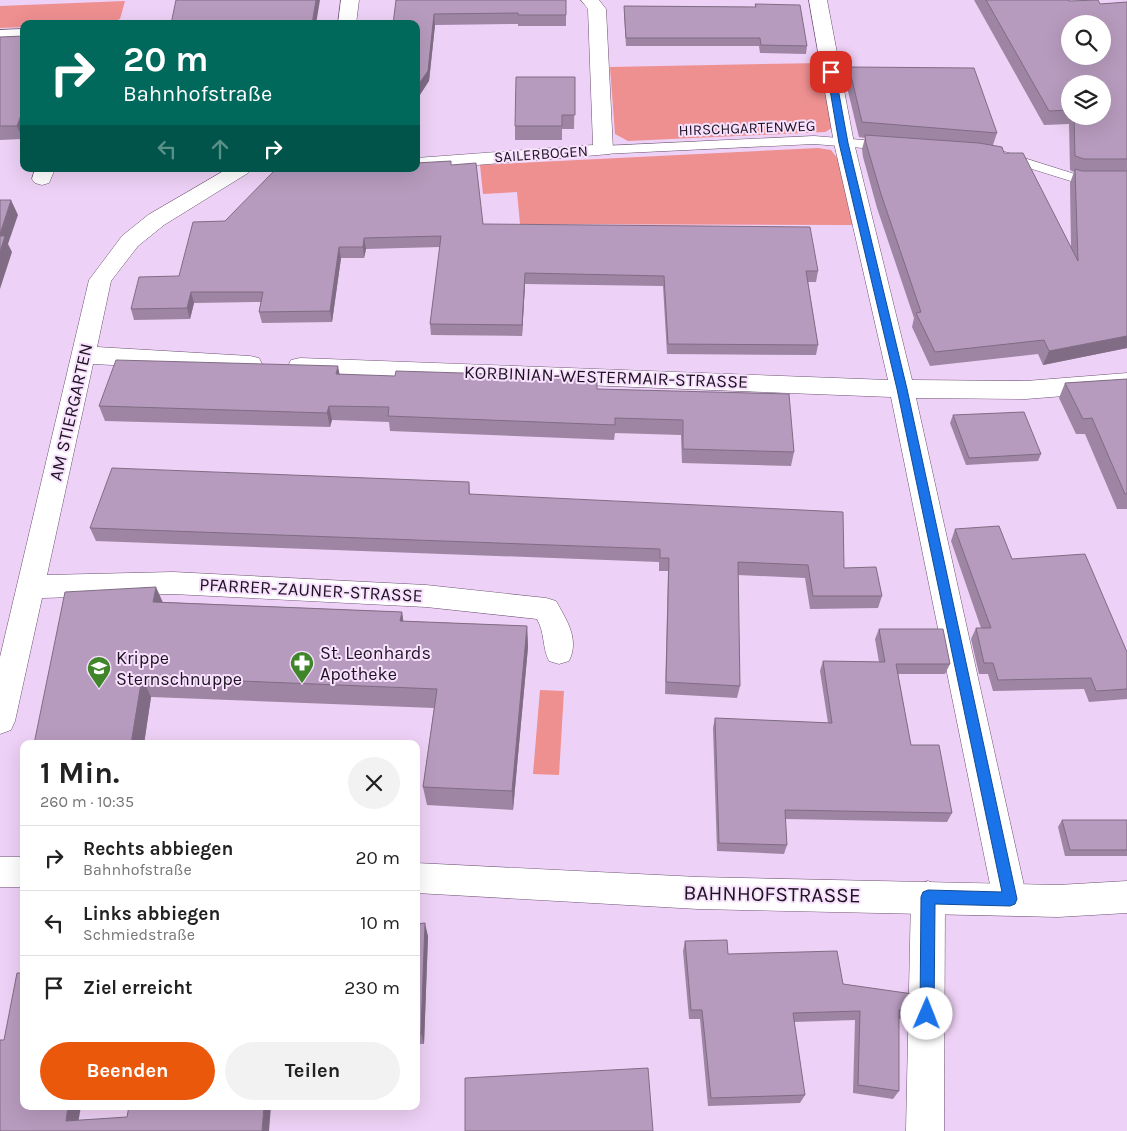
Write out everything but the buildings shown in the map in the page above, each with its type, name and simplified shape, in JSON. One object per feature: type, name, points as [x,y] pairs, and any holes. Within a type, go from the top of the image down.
[{"type":"street","points":[[348,20],[350,0]]},
{"type":"street","name":"SAILERBOGEN","points":[[420,164],[603,150],[597,8],[590,0]]},
{"type":"street","points":[[818,0],[844,143],[902,389],[1010,899]]},
{"type":"street","points":[[0,36],[20,36]]},
{"type":"street","name":"AM STIERGARTEN","points":[[0,721],[10,625],[30,587],[100,280],[130,241],[156,220],[236,172]]},
{"type":"street","name":"KORBINIAN-WESTERMAIR-STRASSE","points":[[84,355],[277,365],[902,389],[1026,390],[1127,382]]},
{"type":"street","name":"PFARRER-ZAUNER-STRASSE","points":[[30,587],[182,584],[426,596],[546,609],[558,629],[559,652]]},
{"type":"street","points":[[0,872],[20,872]]},
{"type":"street","name":"BAHNHOFSTRASSE","points":[[420,878],[698,893],[1058,901],[1127,897]]},
{"type":"street","points":[[925,1131],[928,897]]},
{"type":"lane","name":"HIRSCHGARTENWEG","points":[[603,150],[814,140],[906,147]]},
{"type":"lane","points":[[984,153],[1012,157],[1077,179],[1127,179]]},
{"type":"shaded area","points":[[125,1],[120,19],[117,20],[20,20],[20,27],[0,28],[0,6]]},
{"type":"shaded area","points":[[821,63],[834,127],[825,132],[628,141],[615,134],[610,67]]},
{"type":"shaded area","points":[[818,148],[831,150],[838,159],[853,225],[520,224],[517,192],[483,194],[480,165]]},
{"type":"shaded area","points":[[540,690],[564,691],[559,775],[533,774]]},
{"type":"place","name":"St. Leonhards Apotheke","points":[[302,684]]},
{"type":"place","name":"Krippe Sternschnuppe","points":[[99,689]]},
{"type":"route","points":[[831,72],[844,143],[902,389],[1010,899],[928,897],[927,1014]]}]
